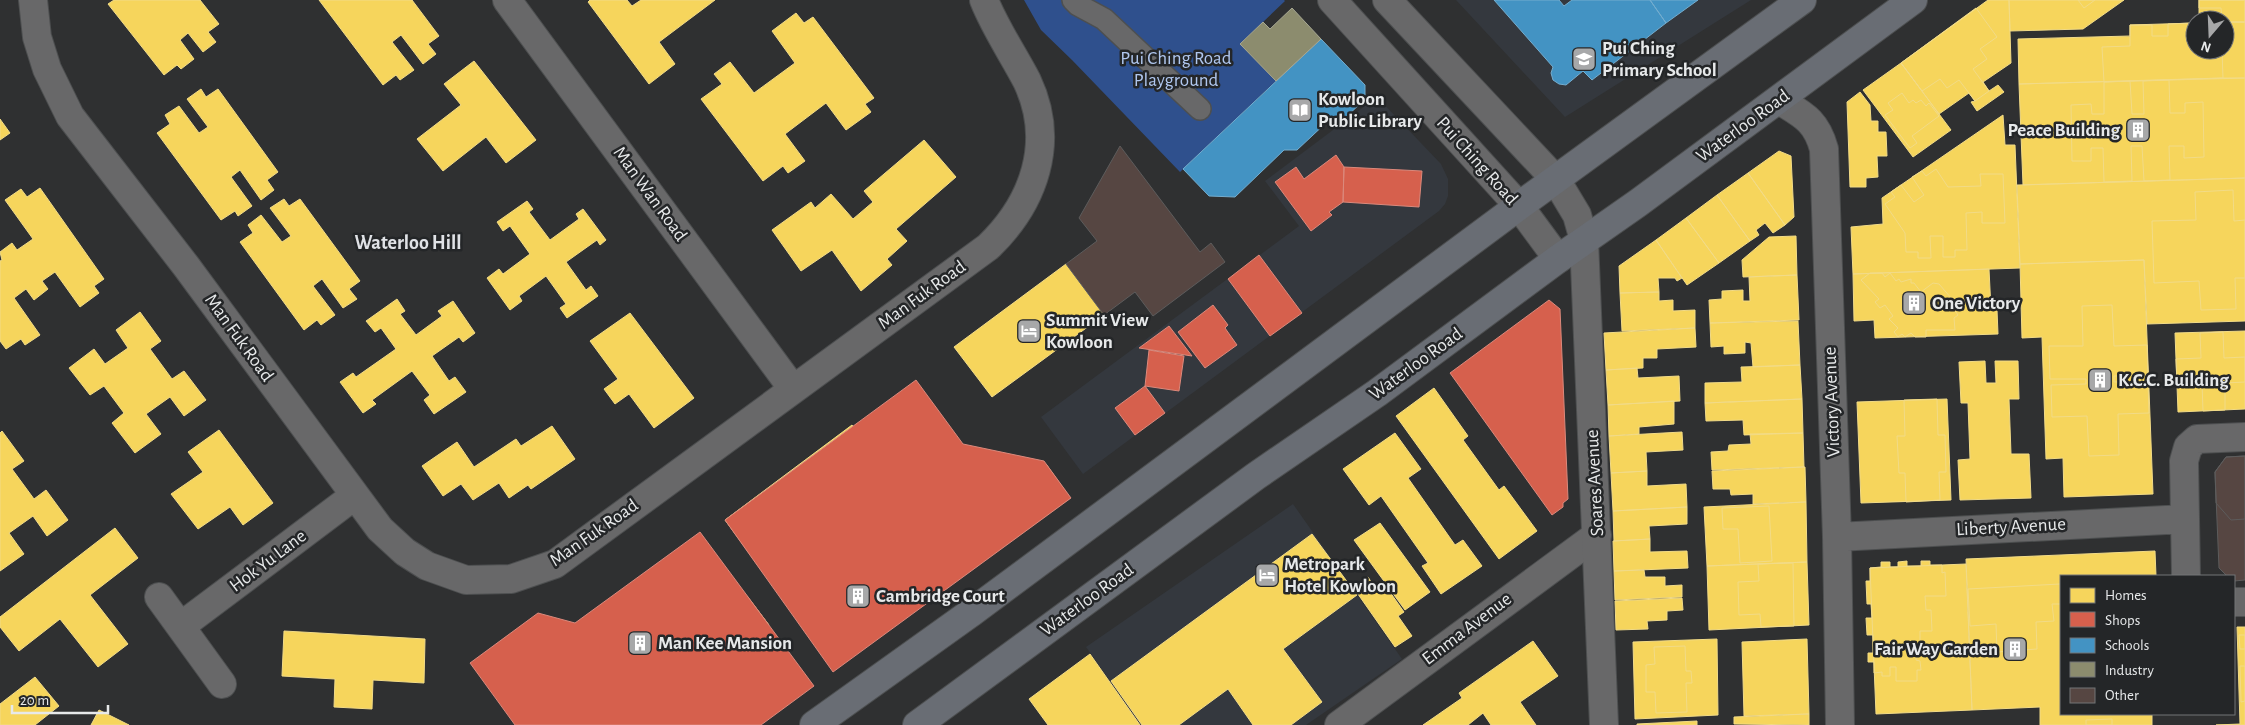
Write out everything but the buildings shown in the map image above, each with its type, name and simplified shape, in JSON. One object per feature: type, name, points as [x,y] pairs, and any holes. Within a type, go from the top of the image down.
[{"type":"main road","points":[[814,725],[980,606],[1519,206],[1802,0]]},
{"type":"main road","name":"Waterloo Road","points":[[917,725],[1256,476],[1435,351],[1913,0]]},
{"type":"street","name":"Man Fuk Road","points":[[33,0],[37,37],[47,69],[70,116],[186,266],[380,529],[405,552],[427,566],[466,580],[511,579],[555,564],[988,247],[1006,230],[1020,210],[1031,188],[1038,164],[1040,140],[1038,115],[1028,83],[984,0]]},
{"type":"street","name":"Man Wan Road","points":[[507,0],[793,389]]},
{"type":"street","points":[[1072,0],[1104,19],[1200,109]]},
{"type":"street","name":"Pui Ching Road","points":[[1332,0],[1519,206],[1558,259]]},
{"type":"street","points":[[1387,0],[1556,180],[1577,215],[1584,240]]},
{"type":"street","name":"Victory Avenue","points":[[1778,100],[1806,117],[1820,132],[1824,149],[1837,536],[1840,725]]},
{"type":"street","name":"Soares Avenue","points":[[1584,240],[1604,725]]},
{"type":"street","points":[[2186,575],[2184,461],[2188,447],[2197,439],[2245,437]]},
{"type":"street","name":"Hok Yu Lane","points":[[181,626],[354,496]]},
{"type":"street","name":"Liberty Avenue","points":[[1837,536],[2185,519]]},
{"type":"street","name":"Emma Avenue","points":[[1339,725],[1597,535]]},
{"type":"street","points":[[159,597],[222,684]]},
{"type":"shaded area","name":"Pui Ching Primary School","points":[[1456,0],[1751,0],[1565,117]]},
{"type":"shaded area","points":[[1377,97],[1441,164],[1448,179],[1448,196],[1445,204],[1439,211],[1083,474],[1041,417],[1299,226],[1265,181]]},
{"type":"shaded area","name":"Metropark Hotel Kowloon","points":[[1293,504],[1402,659],[1306,725],[1141,725],[1086,647]]},
{"type":"green space","name":"Pui Ching Road Playground","points":[[1024,0],[1284,0],[1240,44],[1276,81],[1180,172],[1041,30]]},
{"type":"place","name":"Pui Ching Primary School","points":[[1584,59]]},
{"type":"place","name":"Kowloon Public Library","points":[[1300,110]]},
{"type":"place","name":"Peace Building","points":[[2138,130]]},
{"type":"place","name":"One Victory","points":[[1914,303]]},
{"type":"place","name":"Summit View Kowloon","points":[[1029,331]]},
{"type":"place","name":"K.C.C. Building","points":[[2100,380]]},
{"type":"place","name":"Metropark Hotel Kowloon","points":[[1267,575]]},
{"type":"place","name":"Cambridge Court","points":[[858,596]]},
{"type":"place","name":"Man Kee Mansion","points":[[640,643]]},
{"type":"place","name":"Fair Way Garden","points":[[2015,649]]},
{"type":"district","name":"Waterloo Hill","points":[[408,243]]}]
